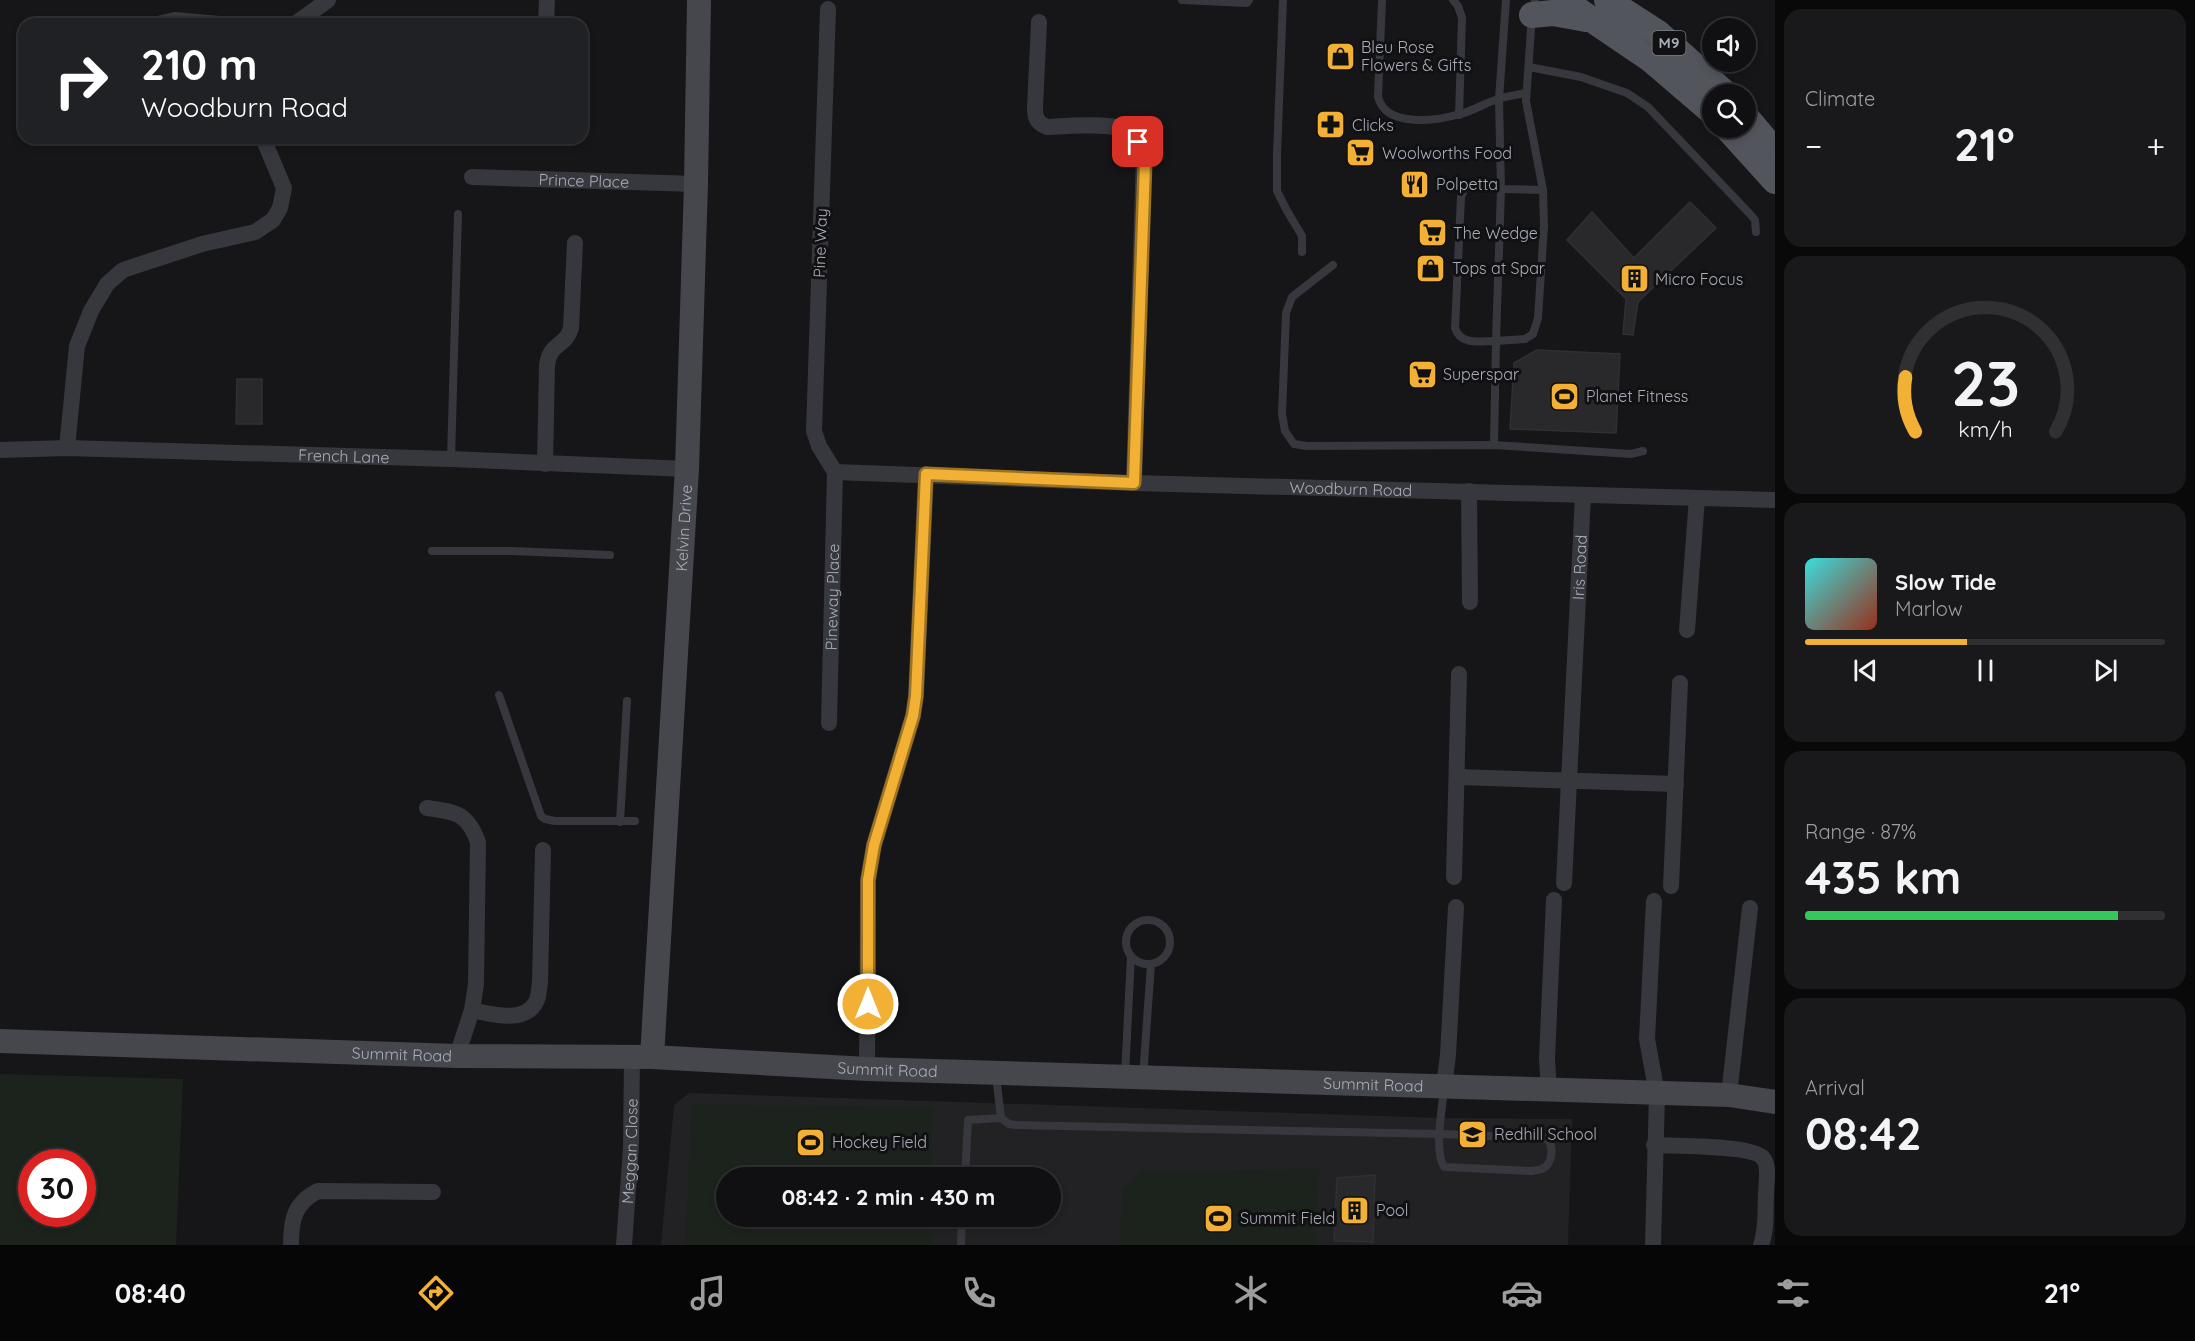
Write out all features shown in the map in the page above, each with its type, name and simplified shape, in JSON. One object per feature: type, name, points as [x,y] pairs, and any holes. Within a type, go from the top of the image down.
[{"type":"main road","name":"Kelvin Drive","points":[[642,1057],[687,469],[699,0]]},
{"type":"main road","name":"M9","points":[[1563,0],[1607,7],[1658,33],[1714,84]]},
{"type":"main road","name":"M9","points":[[1607,7],[1650,59],[1702,104]]},
{"type":"main road","points":[[1534,8],[1553,13],[1607,7]]},
{"type":"main road","points":[[1756,129],[1775,151]]},
{"type":"main road","points":[[1736,138],[1775,181]]},
{"type":"main road","name":"Summit Road","points":[[0,1041],[457,1056],[642,1057],[867,1069],[1729,1095],[1775,1102]]},
{"type":"street","points":[[303,18],[328,0]]},
{"type":"street","points":[[546,18],[547,0]]},
{"type":"street","name":"Pine Way","points":[[828,9],[814,431],[819,446],[835,472]]},
{"type":"street","points":[[1039,22],[1035,108],[1035,116],[1039,123],[1047,127],[1113,127],[1124,130],[1134,136],[1144,154],[1134,483]]},
{"type":"street","points":[[67,448],[77,346],[90,311],[107,284],[123,270],[202,244],[255,232],[273,220],[280,208],[284,188],[265,144]]},
{"type":"street","name":"Prince Place","points":[[472,177],[696,184]]},
{"type":"street","points":[[545,464],[547,365],[550,352],[566,339],[571,328],[575,243]]},
{"type":"street","name":"French Lane","points":[[0,450],[67,448],[451,459],[687,469]]},
{"type":"street","name":"Woodburn Road","points":[[835,472],[1134,483],[1775,500]]},
{"type":"street","name":"Pineway Place","points":[[829,723],[835,472]]},
{"type":"street","points":[[867,1069],[868,880],[874,845],[913,716],[916,696],[926,474]]},
{"type":"street","points":[[1469,491],[1470,602]]},
{"type":"street","name":"Iris Road","points":[[1564,883],[1583,495]]},
{"type":"street","points":[[1687,630],[1697,498]]},
{"type":"street","points":[[1454,877],[1459,674]]},
{"type":"street","points":[[1671,886],[1680,683]]},
{"type":"street","points":[[1457,777],[1676,784]]},
{"type":"street","points":[[427,808],[454,812],[465,818],[473,827],[477,842],[476,984],[472,1010],[457,1056]]},
{"type":"street","points":[[472,1010],[513,1016],[525,1012],[536,1003],[540,982],[543,850]]},
{"type":"street","points":[[1549,1089],[1554,900]]},
{"type":"street","points":[[1653,1245],[1657,1094],[1647,1039],[1654,901]]},
{"type":"street","points":[[1444,1086],[1448,1055],[1456,906]]},
{"type":"street","points":[[1729,1095],[1750,908]]},
{"type":"street","name":"Meggan Close","points":[[624,1245],[631,1147],[642,1057]]},
{"type":"street","points":[[1654,1145],[1739,1149],[1761,1156],[1766,1161],[1767,1167],[1765,1234],[1761,1245]]},
{"type":"street","points":[[291,1245],[296,1212],[304,1198],[318,1191],[433,1192]]},
{"type":"lane","points":[[1182,0],[1247,3],[1250,0]]},
{"type":"lane","points":[[1283,0],[1277,191],[1302,236],[1302,252]]},
{"type":"lane","points":[[1382,0],[1378,97],[1383,108],[1393,116],[1416,120],[1459,115],[1499,99],[1526,93]]},
{"type":"lane","points":[[1453,0],[1462,18],[1459,115]]},
{"type":"lane","points":[[1494,445],[1501,189],[1499,99],[1506,0]]},
{"type":"lane","points":[[1534,8],[1526,108],[1543,190],[1544,226],[1536,328],[1533,334],[1525,339],[1496,341],[1462,339],[1457,335],[1455,323],[1462,193],[1470,185],[1501,189],[1543,190]]},
{"type":"lane","points":[[1529,67],[1601,83],[1627,93],[1648,107],[1749,213],[1755,220],[1756,232]]},
{"type":"lane","points":[[451,459],[458,214]]},
{"type":"lane","points":[[1333,265],[1293,297],[1286,313],[1282,424],[1289,440],[1294,444],[1307,446],[1494,445],[1631,454],[1643,451]]},
{"type":"lane","points":[[432,550],[610,555]]},
{"type":"lane","points":[[500,695],[541,816],[555,821],[634,821]]},
{"type":"lane","points":[[620,822],[627,701]]},
{"type":"lane","points":[[1131,956],[1151,964],[1164,957],[1170,943],[1166,929],[1153,921],[1138,923],[1132,927],[1127,941],[1131,956],[1134,1077]]},
{"type":"lane","points":[[1134,1077],[1151,964]]},
{"type":"lane","points":[[996,1073],[1001,1118]]},
{"type":"lane","points":[[965,1167],[969,1120],[1001,1118],[1015,1125],[1441,1134],[1547,1139],[1551,1144],[1552,1153],[1547,1166],[1532,1171],[1444,1167],[1439,1157],[1441,1134],[1444,1086]]},
{"type":"lane","points":[[961,1245],[962,1227]]},
{"type":"shaded area","points":[[0,1074],[183,1079],[176,1245],[0,1245]]},
{"type":"shaded area","points":[[689,1093],[1441,1118],[1572,1119],[1568,1245],[661,1245],[674,1105]]},
{"type":"shaded area","name":"Hockey Field","points":[[692,1105],[932,1107],[932,1167],[716,1167],[716,1227],[932,1227],[932,1245],[685,1245]]},
{"type":"shaded area","name":"Summit Field","points":[[1319,1169],[1315,1245],[1119,1245],[1123,1192],[1142,1172]]},
{"type":"building","name":"Micro Focus","points":[[1690,202],[1716,228],[1638,302],[1633,335],[1623,334],[1626,299],[1567,240],[1592,212],[1634,258]]},
{"type":"building","name":"Planet Fitness","points":[[1537,350],[1620,354],[1616,433],[1510,429],[1514,363]]},
{"type":"building","points":[[237,379],[262,379],[262,424],[236,424]]},
{"type":"building","name":"Pool","points":[[1375,1175],[1373,1242],[1334,1241],[1337,1178]]},
{"type":"place","name":"Bleu Rose Flowers & Gifts","points":[[1340,56]]},
{"type":"place","name":"Clicks","points":[[1331,125]]},
{"type":"place","name":"Woolworths Food","points":[[1361,153]]},
{"type":"place","name":"Polpetta","points":[[1415,184]]},
{"type":"place","name":"The Wedge","points":[[1432,233]]},
{"type":"place","name":"Tops at Spar","points":[[1431,268]]},
{"type":"place","name":"Micro Focus","points":[[1634,279]]},
{"type":"place","name":"Superspar","points":[[1422,374]]},
{"type":"place","name":"Planet Fitness","points":[[1565,396]]},
{"type":"place","name":"Redhill School","points":[[1473,1134]]},
{"type":"place","name":"Hockey Field","points":[[811,1142]]},
{"type":"place","name":"Pool","points":[[1355,1210]]},
{"type":"place","name":"Summit Field","points":[[1219,1218]]},
{"type":"route","points":[[868,1004],[868,880],[874,845],[913,716],[916,696],[926,474],[1134,483],[1145,163],[1144,154],[1138,142]]}]
